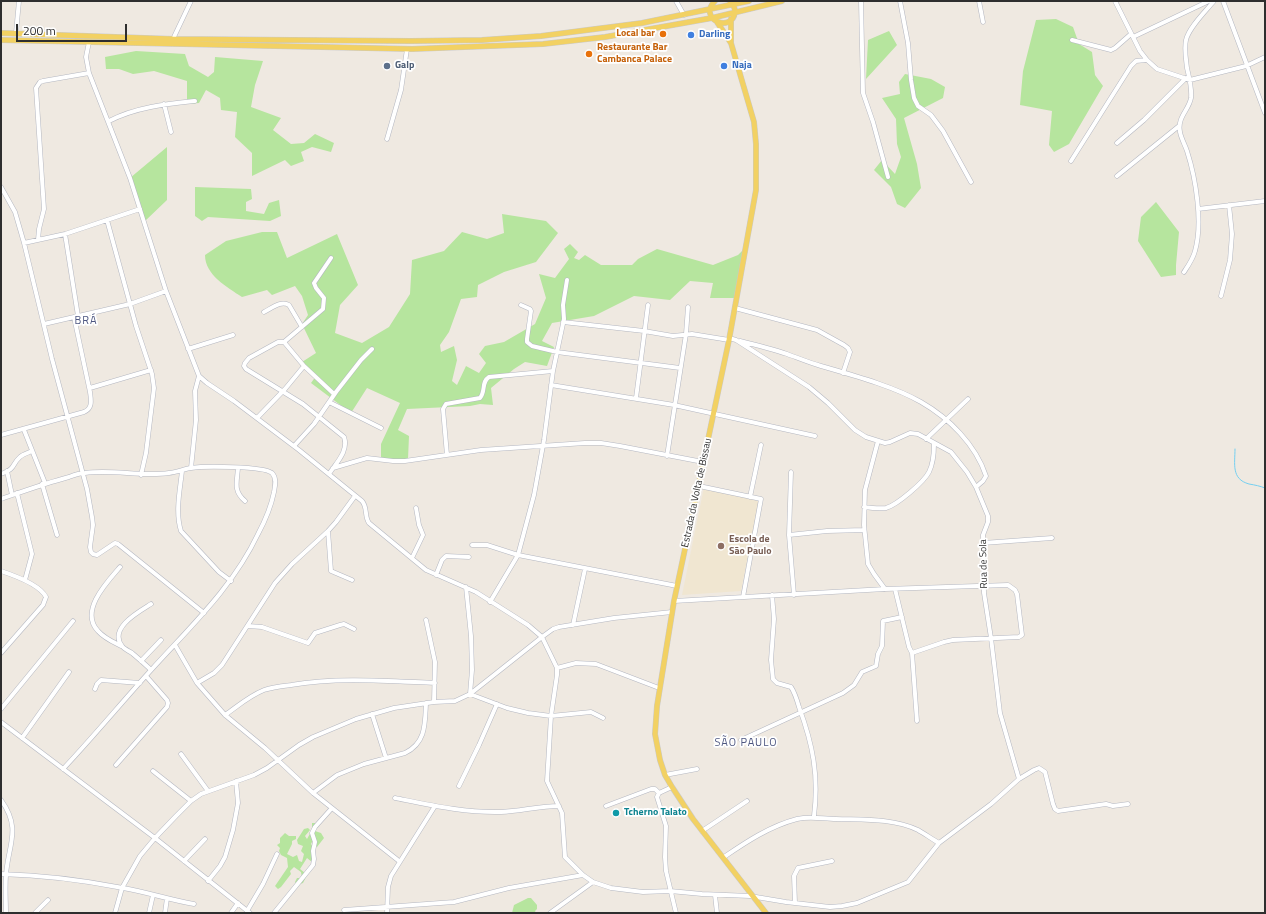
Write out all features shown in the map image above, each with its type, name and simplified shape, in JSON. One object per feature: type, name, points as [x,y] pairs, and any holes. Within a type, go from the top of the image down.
[{"type":"main road","points":[[1,33],[173,39],[411,41],[482,40],[541,36],[642,23],[710,10],[731,3],[749,1]]},
{"type":"main road","points":[[1,40],[407,48],[458,48],[543,44],[605,37],[712,18],[782,1]]},
{"type":"main road","points":[[714,2],[710,10],[712,18],[717,22],[731,43]]},
{"type":"main road","points":[[731,3],[734,13],[731,19],[731,43]]},
{"type":"main road","points":[[717,22],[725,23],[731,19]]},
{"type":"main road","name":"Estrada da Volta de Bissau","points":[[731,43],[754,122],[757,166],[756,190],[754,208],[729,339],[672,612],[659,688],[655,718],[655,734],[660,760],[665,775],[672,788],[702,831],[766,913]]},
{"type":"street","points":[[16,33],[19,1]]},
{"type":"street","points":[[173,39],[191,1]]},
{"type":"street","points":[[676,1],[684,15]]},
{"type":"street","points":[[861,1],[862,93],[873,122],[888,177]]},
{"type":"street","points":[[900,1],[908,43],[914,98],[918,106],[931,115],[943,131],[971,182]]},
{"type":"street","points":[[979,1],[983,22]]},
{"type":"street","points":[[1115,1],[1132,36],[1147,60],[1157,69],[1188,79]]},
{"type":"street","points":[[1072,40],[1111,50],[1132,36],[1209,1]]},
{"type":"street","points":[[1184,272],[1195,253],[1198,209],[1190,161],[1179,126],[1181,117],[1191,99],[1186,58],[1186,38],[1214,1]]},
{"type":"street","points":[[1223,1],[1246,66],[1265,112]]},
{"type":"street","points":[[89,42],[86,57],[90,73],[140,208],[166,291],[199,376],[206,383],[294,446],[355,496],[365,505],[367,520],[369,523],[426,570],[466,587],[528,625],[542,637],[556,668],[556,684],[551,716],[547,781],[559,806],[564,830],[565,857],[583,875],[593,882],[611,888],[637,892],[670,891],[715,895],[754,896],[830,907],[842,906],[857,903],[877,896],[908,882],[939,843],[991,804],[1019,779],[1039,768],[1045,772],[1053,804],[1055,809],[1058,811],[1106,804],[1113,806],[1128,804]]},
{"type":"street","points":[[387,139],[401,90],[407,48]]},
{"type":"street","points":[[1117,143],[1188,79],[1246,66],[1265,57]]},
{"type":"street","points":[[1071,161],[1131,66],[1136,60],[1147,60]]},
{"type":"street","points":[[38,240],[39,228],[44,209],[36,88],[40,82],[43,81],[90,73]]},
{"type":"street","points":[[109,121],[132,111],[164,104],[196,101]]},
{"type":"street","points":[[164,104],[171,132]]},
{"type":"street","points":[[1117,176],[1179,126]]},
{"type":"street","points":[[1,187],[15,212],[24,243],[83,473],[93,525],[90,547],[91,552],[93,554],[97,554],[115,543],[118,544],[204,613]]},
{"type":"street","points":[[1198,209],[1265,201]]},
{"type":"street","points":[[1221,296],[1230,260],[1232,234],[1230,205]]},
{"type":"street","points":[[24,243],[65,234],[140,208]]},
{"type":"street","points":[[107,220],[130,304],[151,370],[154,388],[146,453],[141,475]]},
{"type":"street","points":[[1,435],[24,430],[84,412],[90,408],[92,402],[76,316],[65,234]]},
{"type":"street","points":[[329,474],[344,452],[346,446],[346,441],[341,433],[283,391],[246,369],[244,366],[249,358],[278,342],[284,342],[322,309],[324,298],[316,288],[314,282],[331,258]]},
{"type":"street","points":[[490,602],[518,555],[534,495],[543,445],[553,371],[563,322],[563,305],[567,280]]},
{"type":"street","points":[[44,324],[130,304],[166,291]]},
{"type":"street","points":[[264,312],[282,303],[289,304],[302,327]]},
{"type":"street","points":[[521,305],[530,308],[531,311],[527,339],[532,346],[557,352],[680,368]]},
{"type":"street","points":[[636,398],[648,305]]},
{"type":"street","points":[[667,456],[686,334],[688,307]]},
{"type":"street","points":[[735,308],[817,330],[844,345],[850,352],[843,372]]},
{"type":"street","points":[[563,322],[644,331],[673,336],[692,334],[736,340],[775,350],[843,372],[911,398],[922,403],[946,421],[967,442],[983,468],[986,478],[976,487]]},
{"type":"street","points":[[188,349],[233,335]]},
{"type":"street","points":[[736,340],[798,379],[828,403],[855,430],[866,437],[878,441],[866,484],[864,530],[868,564],[885,589]]},
{"type":"street","points":[[284,342],[304,366],[334,394]]},
{"type":"street","points":[[294,446],[319,416],[361,360],[372,349]]},
{"type":"street","points":[[256,418],[283,391],[304,366]]},
{"type":"street","points":[[90,388],[151,370]]},
{"type":"street","points":[[447,454],[443,409],[446,404],[480,398],[484,393],[484,382],[489,377],[553,371]]},
{"type":"street","points":[[191,468],[196,420],[195,391],[199,376]]},
{"type":"street","points":[[551,385],[674,405],[815,436]]},
{"type":"street","points":[[926,439],[968,399]]},
{"type":"street","points":[[329,402],[381,428]]},
{"type":"street","points":[[24,430],[44,483],[57,535]]},
{"type":"street","name":"Rua de Sola","points":[[878,441],[890,442],[910,433],[918,434],[951,452],[976,487],[988,516],[988,522],[984,531],[983,543],[984,585],[1000,713],[1019,779]]},
{"type":"street","points":[[333,468],[367,458],[405,461],[481,450],[570,443],[601,443],[703,462]]},
{"type":"street","points":[[864,507],[890,507],[922,480],[928,474],[931,467],[934,444]]},
{"type":"street","points":[[750,496],[761,445]]},
{"type":"street","points":[[1,474],[14,467],[19,458],[32,452]]},
{"type":"street","points":[[1,499],[44,483],[83,473],[104,471],[141,475],[161,474],[191,468],[238,468],[267,471],[272,473],[274,477],[275,482],[273,498],[265,521],[252,548],[231,581],[63,769]]},
{"type":"street","points":[[238,468],[237,489],[240,497],[245,501]]},
{"type":"street","points":[[182,471],[178,512],[181,531],[220,572],[231,581]]},
{"type":"street","points":[[7,472],[15,494],[32,554],[25,580]]},
{"type":"street","points":[[791,472],[789,535],[794,595]]},
{"type":"street","points":[[699,486],[760,499],[761,502],[743,597]]},
{"type":"street","points":[[197,683],[214,673],[222,665],[262,602],[284,572],[328,531],[355,496]]},
{"type":"street","points":[[412,558],[423,534],[419,526],[416,508]]},
{"type":"street","points":[[789,535],[827,531],[864,530]]},
{"type":"street","points":[[328,531],[332,571],[352,580]]},
{"type":"street","points":[[983,543],[1052,538]]},
{"type":"street","points":[[472,545],[487,545],[518,555],[677,586]]},
{"type":"street","points":[[436,575],[442,560],[446,556],[469,557]]},
{"type":"street","points":[[120,567],[96,598],[92,611],[92,619],[97,631],[106,638],[122,646],[151,670]]},
{"type":"street","points":[[573,625],[585,569]]},
{"type":"street","points":[[1,571],[25,580],[46,597],[45,601],[1,653]]},
{"type":"street","points":[[674,602],[772,595],[984,585],[1008,585],[1015,590],[1017,594],[1022,635],[1019,637],[944,642],[912,653]]},
{"type":"street","points":[[466,587],[471,636],[472,670],[470,694]]},
{"type":"street","points":[[895,589],[909,647],[912,653],[917,721]]},
{"type":"street","points":[[772,595],[774,618],[771,660],[773,679],[777,683],[791,687],[801,712],[811,746],[815,774],[817,793],[814,816]]},
{"type":"street","points":[[122,646],[119,640],[119,632],[124,623],[151,604]]},
{"type":"street","points":[[115,913],[122,888],[135,864],[155,838],[191,801],[208,791],[236,782],[261,771],[313,737],[342,724],[394,708],[455,700],[470,694],[553,629],[614,618],[672,612]]},
{"type":"street","points":[[741,740],[843,693],[856,682],[862,672],[876,666],[878,654],[882,646],[883,620],[902,617]]},
{"type":"street","points":[[426,620],[434,656],[434,702]]},
{"type":"street","points":[[1,710],[73,621]]},
{"type":"street","points":[[248,626],[262,627],[308,643],[315,633],[340,625],[344,624],[354,629]]},
{"type":"street","points":[[141,661],[161,640]]},
{"type":"street","points":[[175,645],[197,683],[225,715],[252,736],[313,793],[399,862]]},
{"type":"street","points":[[556,668],[576,663],[596,664],[659,688]]},
{"type":"street","points":[[22,738],[69,672]]},
{"type":"street","points":[[116,765],[167,707],[167,700],[146,676]]},
{"type":"street","points":[[95,690],[97,684],[101,680],[140,683]]},
{"type":"street","points":[[225,715],[257,693],[273,687],[322,681],[434,683]]},
{"type":"street","points":[[470,694],[517,710],[551,716],[591,712],[603,718]]},
{"type":"street","points":[[313,793],[337,775],[364,764],[408,752],[421,740],[424,734],[426,703]]},
{"type":"street","points":[[459,786],[497,704]]},
{"type":"street","points":[[372,714],[386,758]]},
{"type":"street","points":[[1,722],[155,838],[249,912],[277,854]]},
{"type":"street","points":[[181,754],[208,791]]},
{"type":"street","points":[[665,775],[697,769]]},
{"type":"street","points":[[153,772],[191,801]]},
{"type":"street","points":[[208,881],[225,857],[233,830],[238,803],[236,782]]},
{"type":"street","points":[[659,793],[672,788]]},
{"type":"street","points":[[606,806],[651,789],[655,789],[659,793]]},
{"type":"street","points":[[659,793],[657,797],[666,826],[666,871],[676,913]]},
{"type":"street","points":[[395,798],[461,810],[502,812],[559,806]]},
{"type":"street","points":[[1,800],[8,811],[13,830],[4,874],[6,913]]},
{"type":"street","points":[[702,831],[747,801]]},
{"type":"street","points":[[387,913],[389,881],[399,862],[435,806]]},
{"type":"street","points":[[274,913],[313,865],[313,851],[315,842],[312,833],[315,827],[332,808]]},
{"type":"street","points":[[724,858],[748,842],[774,828],[798,819],[814,816],[830,819],[877,820],[902,824],[918,830],[939,843]]},
{"type":"street","points":[[184,861],[205,839]]},
{"type":"street","points":[[795,903],[794,876],[798,868],[832,861]]},
{"type":"street","points":[[4,874],[59,877],[122,888],[194,904]]},
{"type":"street","points":[[344,910],[458,901],[509,888],[583,875]]},
{"type":"street","points":[[550,913],[593,882]]},
{"type":"street","points":[[149,913],[153,895]]},
{"type":"street","points":[[715,895],[717,913]]},
{"type":"street","points":[[165,913],[167,898]]},
{"type":"street","points":[[35,913],[48,900]]},
{"type":"street","points":[[231,913],[238,903]]},
{"type":"shaded area","name":"Escola de São Paulo","points":[[704,487],[759,501],[741,591],[682,595]]},
{"type":"green space","points":[[1056,19],[1073,27],[1079,44],[1092,52],[1095,75],[1103,86],[1069,144],[1054,152],[1049,145],[1052,111],[1020,105],[1023,71],[1036,20]]},
{"type":"green space","points":[[889,31],[897,45],[866,79],[868,40]]},
{"type":"green space","points":[[136,51],[185,54],[189,66],[208,77],[214,72],[215,57],[263,61],[255,85],[251,107],[281,118],[273,130],[291,144],[304,143],[315,134],[334,143],[331,152],[312,147],[301,152],[304,161],[291,166],[285,160],[252,176],[252,153],[235,137],[237,112],[221,110],[220,98],[206,90],[199,103],[187,104],[187,81],[154,71],[133,74],[119,69],[106,69],[105,57]]},
{"type":"green space","points":[[905,74],[931,79],[945,87],[943,98],[904,118],[917,164],[921,188],[905,208],[897,204],[891,187],[874,170],[882,160],[895,174],[901,157],[897,144],[896,119],[882,98],[900,94],[899,82]]},
{"type":"green space","points":[[167,147],[167,200],[144,222],[130,178]]},
{"type":"green space","points":[[195,187],[251,189],[252,199],[246,202],[246,211],[264,214],[269,203],[279,200],[281,216],[270,221],[208,217],[202,221],[195,216]]},
{"type":"green space","points":[[1156,202],[1179,232],[1176,275],[1161,277],[1138,241],[1141,217]]},
{"type":"green space","points":[[502,214],[546,221],[558,233],[536,262],[504,272],[478,285],[477,297],[461,299],[449,332],[440,345],[441,352],[454,346],[457,360],[452,381],[457,385],[466,366],[479,373],[486,363],[479,354],[485,346],[504,342],[535,324],[546,298],[539,274],[555,278],[569,259],[564,249],[570,244],[578,252],[574,258],[579,260],[585,255],[601,265],[632,265],[638,259],[657,249],[713,265],[738,255],[744,249],[734,298],[710,298],[713,283],[690,281],[670,300],[634,296],[594,316],[552,323],[542,341],[554,347],[547,366],[525,362],[514,369],[491,388],[493,405],[480,404],[470,406],[407,409],[398,430],[409,436],[408,459],[381,460],[381,444],[400,403],[367,388],[351,413],[311,383],[316,376],[302,362],[316,353],[302,324],[308,315],[302,296],[295,286],[272,295],[267,290],[242,297],[218,280],[209,269],[206,262],[205,255],[226,241],[262,232],[277,232],[287,258],[337,234],[358,285],[340,305],[335,333],[362,343],[389,327],[410,294],[412,260],[444,251],[462,232],[487,239],[504,233]]},
{"type":"green space","points":[[312,823],[315,823],[317,826],[315,831],[321,833],[324,838],[317,847],[315,845],[317,843],[315,841],[311,844],[314,849],[313,863],[307,858],[300,869],[305,873],[306,877],[303,883],[297,885],[295,882],[297,878],[302,878],[301,872],[294,867],[290,871],[291,874],[278,889],[275,886],[288,867],[287,858],[281,855],[279,851],[280,848],[277,845],[280,843],[280,838],[285,833],[289,836],[296,836],[296,839],[292,841],[287,854],[293,857],[297,855],[299,861],[302,862],[304,854],[301,851],[303,846],[298,844],[297,840],[304,829],[308,828],[310,830],[305,836],[307,839],[312,830]]},
{"type":"green space","points":[[531,898],[537,905],[537,909],[535,911],[536,913],[512,913],[514,905]]},
{"type":"waterway","points":[[1235,449],[1235,470],[1239,479],[1243,482],[1265,488]]},
{"type":"place","name":"Local bar","points":[[663,34]]},
{"type":"place","name":"Darling","points":[[691,35]]},
{"type":"place","name":"Restaurante Bar Cambanca Palace","points":[[589,54]]},
{"type":"place","name":"Galp","points":[[387,66]]},
{"type":"place","name":"Naja","points":[[724,66]]},
{"type":"place","name":"Escola de São Paulo","points":[[721,546]]},
{"type":"place","name":"Tcherno Talato","points":[[616,813]]},
{"type":"district","name":"BRÁ","points":[[86,321]]},
{"type":"district","name":"SÃO PAULO","points":[[746,743]]}]
